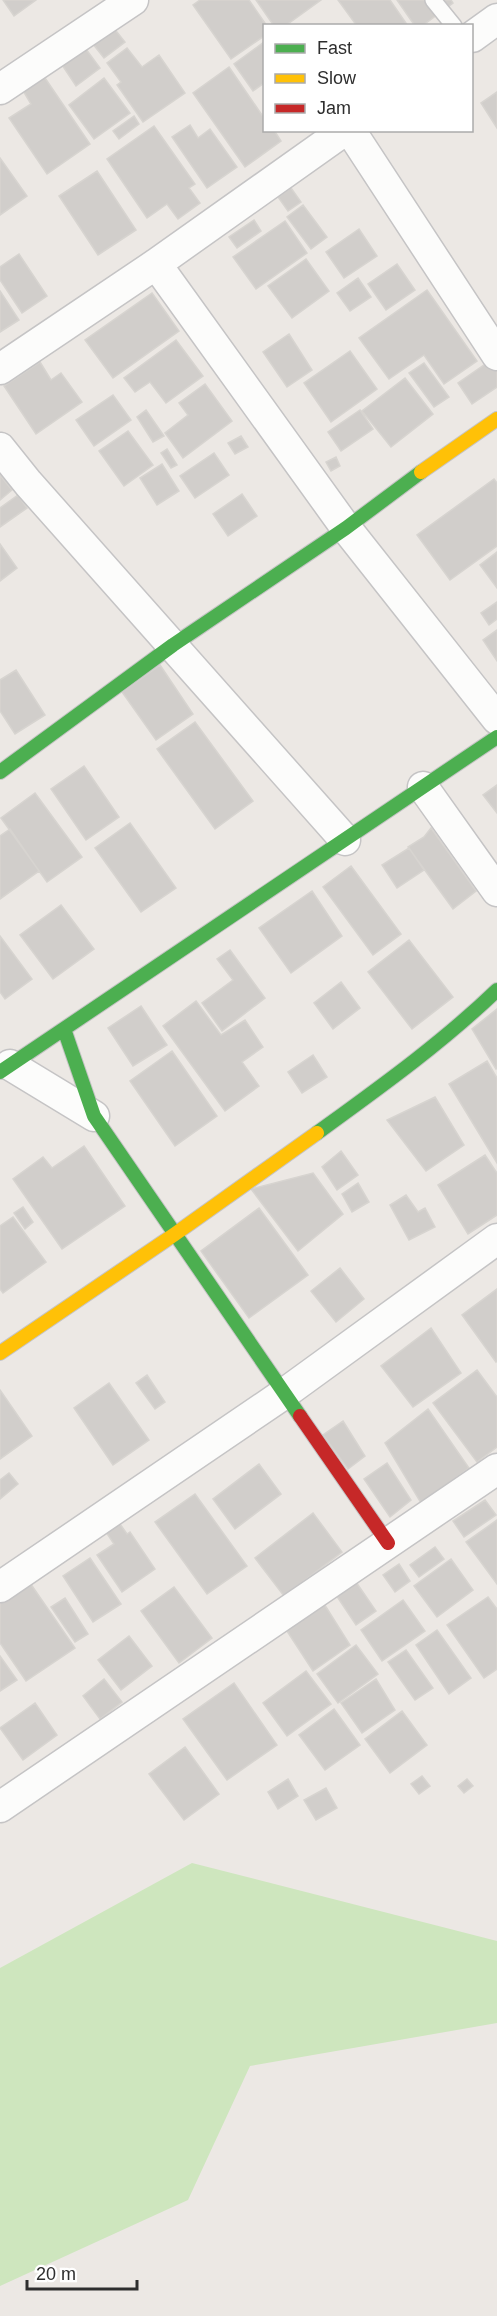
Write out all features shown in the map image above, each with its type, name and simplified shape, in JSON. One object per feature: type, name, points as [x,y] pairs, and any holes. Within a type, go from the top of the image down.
[{"type":"street","points":[[0,89],[133,0]]},
{"type":"street","points":[[473,36],[497,19]]},
{"type":"street","points":[[0,369],[156,264],[342,132]]},
{"type":"street","points":[[351,132],[497,355]]},
{"type":"street","points":[[156,264],[346,528],[497,719]]},
{"type":"street","points":[[0,772],[173,645],[346,528],[460,443],[497,419]]},
{"type":"street","points":[[0,448],[28,483],[345,840]]},
{"type":"street","points":[[94,1116],[5,1069],[497,737]]},
{"type":"street","points":[[423,788],[497,891]]},
{"type":"street","points":[[0,1353],[175,1234],[364,1099],[468,1017],[497,990]]},
{"type":"street","points":[[64,1029],[94,1116],[388,1543]]},
{"type":"street","points":[[0,1587],[285,1393],[497,1239]]},
{"type":"street","points":[[0,1807],[497,1469]]},
{"type":"lane","points":[[433,0],[452,24]]},
{"type":"green space","points":[[192,1863],[497,1941],[497,2023],[250,2066],[188,2200],[0,2286],[0,1968]]},
{"type":"building","points":[[3,0],[36,0],[14,16]]},
{"type":"building","points":[[200,0],[249,0],[266,24],[263,24],[263,37],[231,59],[193,5]]},
{"type":"building","points":[[256,0],[321,0],[288,24],[273,24]]},
{"type":"building","points":[[338,0],[390,0],[407,24],[356,24]]},
{"type":"building","points":[[397,0],[451,0],[453,3],[425,24],[414,24]]},
{"type":"building","points":[[109,22],[125,42],[104,58],[89,39]]},
{"type":"building","points":[[263,43],[263,84],[253,91],[234,64]]},
{"type":"building","points":[[83,45],[100,68],[76,86],[60,62]]},
{"type":"building","points":[[127,48],[142,67],[159,55],[185,93],[143,122],[117,85],[121,82],[107,63]]},
{"type":"building","points":[[229,67],[263,117],[263,132],[275,132],[281,141],[245,167],[193,93]]},
{"type":"building","points":[[43,75],[90,144],[47,174],[9,118],[31,104],[22,89]]},
{"type":"building","points":[[104,78],[130,113],[94,139],[69,105]]},
{"type":"building","points":[[497,92],[497,128],[481,103]]},
{"type":"building","points":[[134,116],[139,124],[119,139],[113,131]]},
{"type":"building","points":[[190,125],[198,138],[210,129],[237,167],[207,188],[172,137]]},
{"type":"building","points":[[154,126],[195,184],[189,188],[200,203],[178,219],[167,204],[147,218],[107,159]]},
{"type":"building","points":[[0,158],[27,196],[0,215]]},
{"type":"building","points":[[97,171],[136,230],[98,255],[59,196]]},
{"type":"building","points":[[291,188],[301,202],[288,211],[278,197]]},
{"type":"building","points":[[303,205],[327,237],[311,249],[287,217]]},
{"type":"building","points":[[254,220],[261,231],[237,248],[229,237]]},
{"type":"building","points":[[285,221],[307,253],[256,289],[233,257]]},
{"type":"building","points":[[359,229],[377,256],[344,278],[326,252]]},
{"type":"building","points":[[19,254],[47,296],[22,313],[0,280],[0,267]]},
{"type":"building","points":[[306,259],[329,291],[292,318],[268,286]]},
{"type":"building","points":[[397,264],[415,290],[386,310],[368,284]]},
{"type":"building","points":[[358,278],[371,297],[350,311],[337,293]]},
{"type":"building","points":[[427,290],[477,361],[444,384],[424,355],[389,379],[359,338]]},
{"type":"building","points":[[0,291],[19,320],[0,332]]},
{"type":"building","points":[[152,293],[179,331],[113,378],[85,340]]},
{"type":"building","points":[[289,334],[312,370],[287,387],[263,352]]},
{"type":"building","points":[[176,340],[203,376],[166,403],[150,382],[135,392],[124,378]]},
{"type":"building","points":[[350,351],[377,389],[331,422],[304,383]]},
{"type":"building","points":[[494,358],[497,363],[497,387],[472,404],[458,383]]},
{"type":"building","points":[[40,362],[51,380],[61,373],[82,402],[36,434],[4,386]]},
{"type":"building","points":[[424,363],[449,397],[434,407],[409,373]]},
{"type":"building","points":[[405,378],[433,414],[391,447],[362,411]]},
{"type":"building","points":[[205,384],[232,421],[183,458],[165,433],[188,415],[179,403]]},
{"type":"building","points":[[113,395],[131,420],[94,446],[76,420]]},
{"type":"building","points":[[146,410],[164,436],[153,442],[137,417]]},
{"type":"building","points":[[360,410],[373,429],[341,451],[328,432]]},
{"type":"building","points":[[128,431],[153,465],[124,486],[99,451]]},
{"type":"building","points":[[241,436],[248,447],[235,454],[228,443]]},
{"type":"building","points":[[167,449],[177,465],[171,468],[161,453]]},
{"type":"building","points":[[214,453],[229,475],[195,498],[180,476]]},
{"type":"building","points":[[336,457],[340,466],[331,471],[326,462]]},
{"type":"building","points":[[162,464],[179,491],[157,505],[140,478]]},
{"type":"building","points":[[0,475],[12,490],[0,500]]},
{"type":"building","points":[[494,479],[497,483],[497,546],[450,580],[417,535]]},
{"type":"building","points":[[242,494],[257,516],[228,536],[213,514]]},
{"type":"building","points":[[18,495],[27,508],[0,527],[0,508]]},
{"type":"building","points":[[0,544],[17,568],[0,581]]},
{"type":"building","points":[[497,552],[497,588],[480,565]]},
{"type":"building","points":[[497,602],[497,619],[489,625],[481,613]]},
{"type":"building","points":[[497,630],[497,661],[483,640]]},
{"type":"building","points":[[160,665],[193,714],[156,740],[122,692]]},
{"type":"building","points":[[16,670],[45,715],[15,734],[0,711],[0,680]]},
{"type":"building","points":[[195,722],[253,801],[215,829],[157,749]]},
{"type":"building","points":[[84,766],[119,817],[86,840],[51,789]]},
{"type":"building","points":[[497,785],[497,813],[483,795]]},
{"type":"building","points":[[35,793],[82,857],[47,882],[1,818]]},
{"type":"building","points":[[130,823],[176,888],[141,912],[95,848]]},
{"type":"building","points":[[431,828],[476,891],[453,909],[408,847],[424,837]]},
{"type":"building","points":[[10,829],[39,871],[0,899],[0,836]]},
{"type":"building","points":[[409,848],[424,870],[397,888],[382,865]]},
{"type":"building","points":[[351,866],[401,934],[373,955],[323,887]]},
{"type":"building","points":[[312,891],[342,936],[291,973],[259,928]]},
{"type":"building","points":[[61,905],[94,949],[53,979],[20,935]]},
{"type":"building","points":[[0,936],[32,979],[5,999],[0,992]]},
{"type":"building","points":[[409,940],[453,997],[412,1029],[368,972]]},
{"type":"building","points":[[230,950],[265,998],[222,1031],[202,1003],[233,980],[217,959]]},
{"type":"building","points":[[341,982],[360,1008],[333,1029],[314,1003]]},
{"type":"building","points":[[196,1001],[221,1035],[245,1020],[263,1047],[242,1062],[259,1086],[225,1111],[163,1026]]},
{"type":"building","points":[[141,1006],[167,1045],[133,1066],[108,1028]]},
{"type":"building","points":[[497,1009],[497,1068],[496,1069],[472,1029]]},
{"type":"building","points":[[172,1051],[217,1116],[175,1146],[130,1081]]},
{"type":"building","points":[[313,1055],[327,1077],[302,1093],[288,1072]]},
{"type":"building","points":[[487,1061],[497,1078],[497,1163],[449,1084]]},
{"type":"building","points":[[435,1097],[464,1145],[426,1171],[387,1120]]},
{"type":"building","points":[[84,1146],[125,1206],[62,1249],[13,1179],[43,1157],[52,1168]]},
{"type":"building","points":[[341,1151],[358,1175],[337,1190],[322,1167]]},
{"type":"building","points":[[485,1155],[497,1173],[497,1215],[468,1234],[438,1185]]},
{"type":"building","points":[[313,1173],[343,1214],[298,1251],[251,1189]]},
{"type":"building","points":[[358,1183],[369,1202],[352,1212],[342,1194]]},
{"type":"building","points":[[406,1195],[418,1212],[425,1208],[435,1227],[409,1240],[390,1205]]},
{"type":"building","points":[[23,1207],[33,1222],[25,1229],[14,1213]]},
{"type":"building","points":[[259,1208],[308,1275],[249,1318],[201,1251]]},
{"type":"building","points":[[13,1217],[46,1262],[3,1293],[0,1289],[0,1226]]},
{"type":"building","points":[[340,1268],[364,1299],[336,1322],[311,1291]]},
{"type":"building","points":[[497,1289],[497,1361],[496,1362],[462,1315]]},
{"type":"building","points":[[431,1328],[461,1373],[413,1407],[381,1366]]},
{"type":"building","points":[[477,1370],[497,1397],[497,1447],[477,1462],[433,1403]]},
{"type":"building","points":[[147,1375],[165,1402],[155,1409],[136,1383]]},
{"type":"building","points":[[109,1383],[149,1440],[113,1465],[74,1408]]},
{"type":"building","points":[[0,1390],[32,1436],[0,1459]]},
{"type":"building","points":[[428,1409],[469,1468],[421,1503],[385,1443]]},
{"type":"building","points":[[343,1421],[365,1456],[348,1469],[323,1435]]},
{"type":"building","points":[[387,1463],[411,1500],[390,1517],[364,1479]]},
{"type":"building","points":[[259,1464],[281,1494],[235,1529],[213,1499]]},
{"type":"building","points":[[9,1473],[18,1484],[0,1499],[0,1480]]},
{"type":"building","points":[[195,1494],[247,1566],[207,1594],[155,1522]]},
{"type":"building","points":[[485,1500],[496,1515],[464,1537],[453,1521]]},
{"type":"building","points":[[313,1513],[342,1552],[284,1596],[255,1558]]},
{"type":"building","points":[[113,1514],[127,1534],[130,1532],[155,1569],[122,1592],[97,1555],[114,1544],[100,1523]]},
{"type":"building","points":[[497,1520],[497,1584],[466,1542]]},
{"type":"building","points":[[435,1547],[444,1559],[419,1577],[410,1565]]},
{"type":"building","points":[[90,1558],[121,1604],[93,1622],[63,1576]]},
{"type":"building","points":[[451,1559],[473,1590],[437,1617],[414,1586]]},
{"type":"building","points":[[399,1564],[410,1581],[395,1592],[383,1575]]},
{"type":"building","points":[[28,1580],[75,1648],[26,1681],[0,1643],[0,1600]]},
{"type":"building","points":[[356,1582],[376,1611],[356,1625],[336,1595]]},
{"type":"building","points":[[174,1587],[212,1638],[179,1663],[141,1611]]},
{"type":"building","points":[[488,1597],[497,1609],[497,1669],[484,1678],[447,1625]]},
{"type":"building","points":[[65,1598],[88,1634],[75,1642],[51,1607]]},
{"type":"building","points":[[321,1599],[350,1645],[313,1671],[283,1625]]},
{"type":"building","points":[[403,1600],[425,1631],[382,1661],[361,1630]]},
{"type":"building","points":[[437,1630],[471,1678],[449,1694],[416,1645]]},
{"type":"building","points":[[129,1636],[152,1666],[121,1690],[98,1660]]},
{"type":"building","points":[[356,1645],[378,1674],[338,1703],[317,1674]]},
{"type":"building","points":[[406,1650],[433,1688],[415,1700],[388,1662]]},
{"type":"building","points":[[0,1656],[17,1680],[0,1691]]},
{"type":"building","points":[[306,1671],[331,1704],[287,1736],[263,1703]]},
{"type":"building","points":[[104,1679],[122,1702],[100,1719],[83,1696]]},
{"type":"building","points":[[376,1679],[395,1710],[362,1733],[341,1703]]},
{"type":"building","points":[[234,1683],[277,1745],[227,1780],[183,1719]]},
{"type":"building","points":[[35,1703],[57,1735],[23,1760],[0,1728]]},
{"type":"building","points":[[334,1709],[360,1745],[325,1770],[299,1735]]},
{"type":"building","points":[[402,1711],[427,1745],[390,1773],[365,1739]]},
{"type":"building","points":[[185,1747],[219,1794],[184,1820],[149,1774]]},
{"type":"building","points":[[422,1776],[430,1786],[419,1794],[411,1784]]},
{"type":"building","points":[[288,1779],[298,1796],[278,1809],[268,1792]]},
{"type":"building","points":[[467,1779],[473,1786],[464,1793],[458,1786]]},
{"type":"building","points":[[326,1788],[337,1808],[316,1820],[304,1800]]},
{"type":"traffic: fast","points":[[0,772],[173,645],[346,528],[421,472]]},
{"type":"traffic: fast","points":[[0,1072],[497,737]]},
{"type":"traffic: fast","points":[[317,1133],[432,1047],[497,990]]},
{"type":"traffic: fast","points":[[64,1029],[94,1116],[300,1416]]},
{"type":"traffic: slow","points":[[421,472],[497,419]]},
{"type":"traffic: slow","points":[[0,1353],[175,1234],[317,1133]]},
{"type":"traffic: jam","points":[[300,1416],[388,1543]]}]
